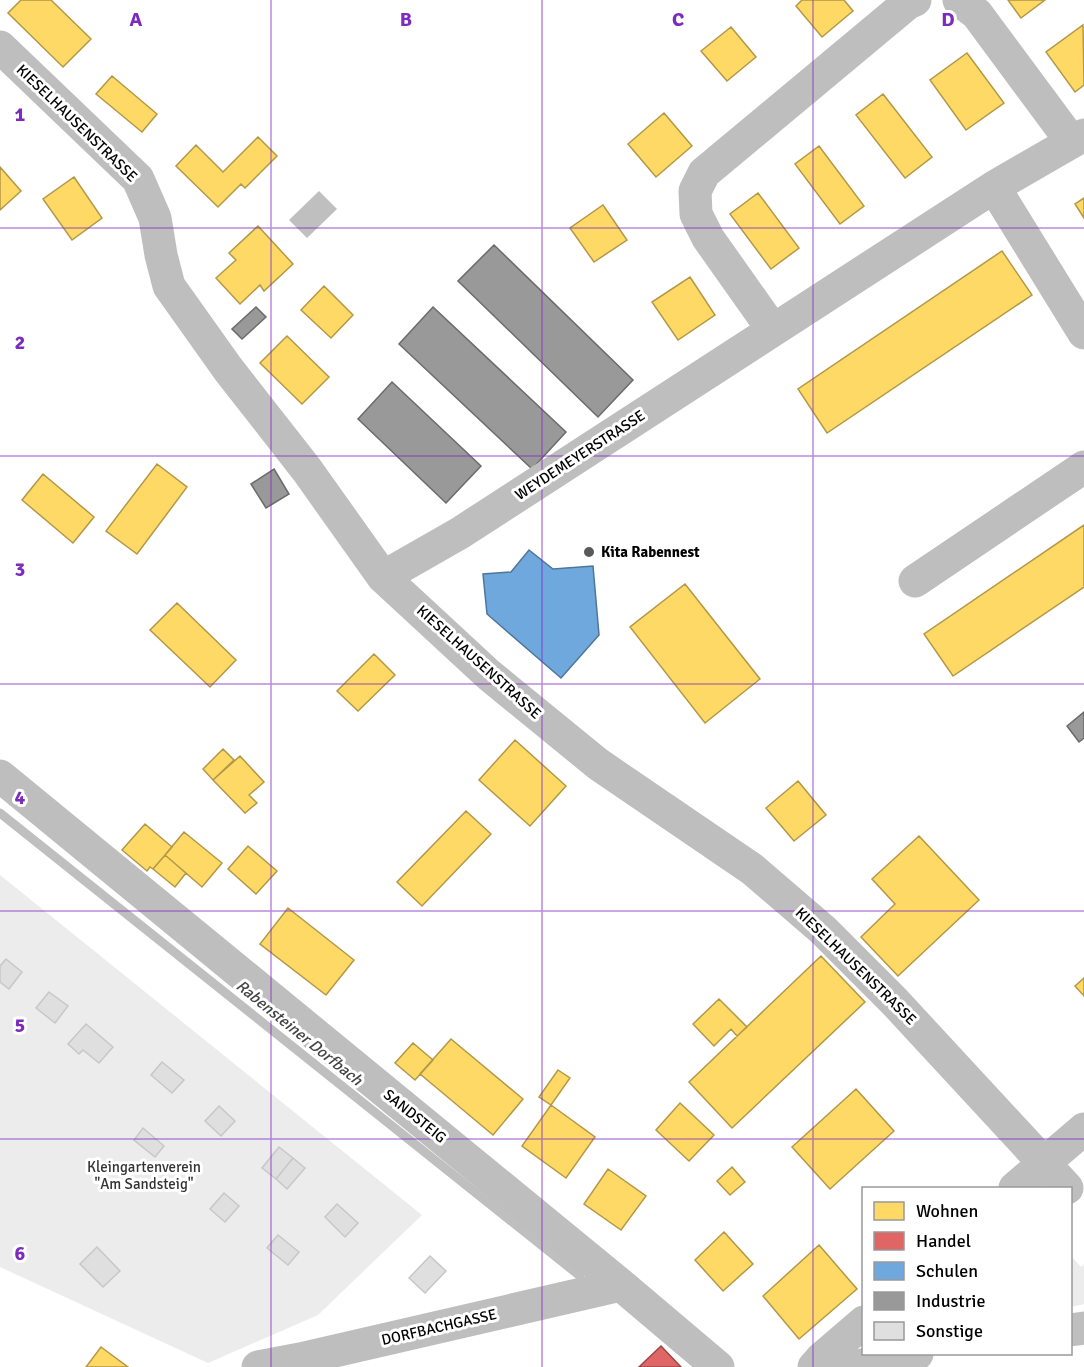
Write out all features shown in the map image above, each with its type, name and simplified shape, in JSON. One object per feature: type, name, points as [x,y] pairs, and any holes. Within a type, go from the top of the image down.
[{"type":"street","points":[[773,330],[708,238],[696,214],[695,190],[704,173],[908,3],[915,0]]},
{"type":"street","name":"WEYDEMEYERSTRASSE","points":[[383,577],[460,534],[994,187],[1078,138],[976,14],[959,0]]},
{"type":"street","name":"KIESELHAUSENSTRASSE","points":[[0,47],[138,179],[156,218],[161,255],[169,286],[223,361],[307,470],[383,577],[489,675],[598,764],[752,869],[824,930],[894,1000],[1066,1187]]},
{"type":"street","points":[[994,187],[1084,333]]},
{"type":"street","points":[[915,580],[1084,467]]},
{"type":"street","name":"SANDSTEIG","points":[[0,776],[718,1367]]},
{"type":"street","points":[[1016,1187],[1084,1129]]},
{"type":"street","points":[[1072,1194],[1084,1208]]},
{"type":"street","name":"DORFBACHGASSE","points":[[258,1367],[621,1285]]},
{"type":"street","points":[[814,1367],[862,1324]]},
{"type":"street","points":[[853,1367],[908,1355]]},
{"type":"green space","name":"Kleingartenverein \"Am Sandsteig\"","points":[[0,875],[422,1215],[318,1315],[208,1363],[0,1267]]},
{"type":"green space","points":[[1072,1257],[1081,1267],[1084,1264],[1084,1304],[1072,1307]]},
{"type":"shaded area","points":[[319,191],[337,209],[307,238],[289,220]]},
{"type":"building: Wohnen","points":[[21,0],[51,0],[91,39],[63,67],[8,13]]},
{"type":"building: Wohnen","points":[[802,0],[844,0],[853,11],[822,37],[796,6]]},
{"type":"building: Wohnen","points":[[1008,0],[1045,0],[1021,18]]},
{"type":"building: Wohnen","points":[[1083,25],[1084,85],[1075,92],[1046,52]]},
{"type":"building: Wohnen","points":[[731,27],[756,57],[727,81],[701,51]]},
{"type":"building: Wohnen","points":[[967,53],[1004,103],[966,130],[930,80]]},
{"type":"building: Wohnen","points":[[112,76],[157,114],[142,132],[96,94]]},
{"type":"building: Wohnen","points":[[883,94],[932,157],[905,178],[856,115]]},
{"type":"building: Wohnen","points":[[664,113],[692,146],[656,177],[628,144]]},
{"type":"building: Wohnen","points":[[258,137],[277,156],[245,188],[241,184],[218,207],[176,166],[196,145],[223,172]]},
{"type":"building: Wohnen","points":[[819,146],[864,206],[840,224],[795,164]]},
{"type":"building: Wohnen","points":[[0,167],[21,191],[0,210]]},
{"type":"building: Wohnen","points":[[74,177],[102,218],[72,240],[43,199]]},
{"type":"building: Wohnen","points":[[758,193],[799,248],[771,269],[730,214]]},
{"type":"building: Wohnen","points":[[1084,198],[1084,218],[1075,204]]},
{"type":"building: Wohnen","points":[[603,205],[627,240],[594,262],[570,228]]},
{"type":"building: Wohnen","points":[[258,226],[293,264],[264,291],[260,285],[240,304],[216,278],[236,260],[229,253]]},
{"type":"building: Wohnen","points":[[1002,251],[1032,295],[827,433],[798,389]]},
{"type":"building: Wohnen","points":[[690,277],[715,315],[678,340],[652,302]]},
{"type":"building: Wohnen","points":[[324,286],[353,315],[331,338],[301,310]]},
{"type":"building: Wohnen","points":[[287,336],[329,377],[302,404],[260,363]]},
{"type":"building: Wohnen","points":[[157,464],[187,487],[137,554],[106,531]]},
{"type":"building: Wohnen","points":[[43,474],[94,517],[73,543],[22,500]]},
{"type":"building: Wohnen","points":[[1084,525],[1084,587],[953,676],[924,634]]},
{"type":"building: Wohnen","points":[[685,584],[760,679],[705,723],[630,627]]},
{"type":"building: Wohnen","points":[[177,603],[236,660],[210,687],[150,630]]},
{"type":"building: Wohnen","points":[[374,654],[395,675],[358,711],[337,691]]},
{"type":"building: Wohnen","points":[[515,740],[566,786],[530,826],[479,780]]},
{"type":"building: Wohnen","points":[[223,749],[234,760],[213,780],[203,769]]},
{"type":"building: Wohnen","points":[[240,756],[264,782],[249,795],[257,803],[245,813],[213,780]]},
{"type":"building: Wohnen","points":[[798,781],[826,815],[794,841],[766,808]]},
{"type":"building: Wohnen","points":[[466,811],[491,834],[422,906],[397,882]]},
{"type":"building: Wohnen","points":[[145,824],[172,847],[153,869],[150,867],[147,871],[122,850]]},
{"type":"building: Wohnen","points":[[184,832],[222,863],[202,887],[165,855]]},
{"type":"building: Wohnen","points":[[919,836],[979,900],[898,976],[861,937],[895,904],[872,879]]},
{"type":"building: Wohnen","points":[[248,846],[277,871],[256,894],[228,869]]},
{"type":"building: Wohnen","points":[[165,855],[186,873],[175,887],[153,869]]},
{"type":"building: Wohnen","points":[[288,908],[354,960],[326,995],[260,944]]},
{"type":"building: Wohnen","points":[[821,956],[865,1002],[732,1128],[689,1082]]},
{"type":"building: Wohnen","points":[[1084,978],[1084,996],[1075,986]]},
{"type":"building: Wohnen","points":[[719,999],[747,1027],[737,1036],[731,1029],[714,1046],[693,1024]]},
{"type":"building: Wohnen","points":[[451,1039],[523,1099],[493,1135],[420,1074]]},
{"type":"building: Wohnen","points":[[413,1043],[433,1060],[415,1080],[395,1063]]},
{"type":"building: Wohnen","points":[[558,1070],[570,1078],[551,1105],[539,1097]]},
{"type":"building: Wohnen","points":[[856,1089],[894,1131],[830,1189],[792,1147]]},
{"type":"building: Wohnen","points":[[680,1103],[714,1135],[689,1161],[656,1130]]},
{"type":"building: Wohnen","points":[[551,1105],[595,1137],[566,1178],[522,1146]]},
{"type":"building: Wohnen","points":[[732,1167],[745,1182],[730,1195],[717,1181]]},
{"type":"building: Wohnen","points":[[608,1169],[646,1196],[621,1230],[584,1204]]},
{"type":"building: Wohnen","points":[[724,1232],[753,1264],[723,1291],[695,1260]]},
{"type":"building: Wohnen","points":[[819,1245],[857,1289],[799,1339],[763,1296]]},
{"type":"building: Wohnen","points":[[101,1347],[128,1367],[86,1367]]},
{"type":"building: Handel","points":[[661,1346],[681,1367],[639,1367]]},
{"type":"building: Schulen","points":[[529,550],[553,569],[593,566],[599,635],[561,678],[487,614],[483,574],[511,572]]},
{"type":"building: Industrie","points":[[494,245],[633,380],[598,417],[458,281]]},
{"type":"building: Industrie","points":[[256,307],[266,317],[242,339],[232,329]]},
{"type":"building: Industrie","points":[[433,307],[566,432],[532,469],[399,344]]},
{"type":"building: Industrie","points":[[392,382],[481,466],[446,503],[358,419]]},
{"type":"building: Industrie","points":[[274,469],[289,494],[266,508],[251,484]]},
{"type":"building: Industrie","points":[[1084,712],[1084,738],[1079,742],[1067,726]]},
{"type":"building: Sonstige","points":[[6,959],[22,972],[9,989],[0,982],[0,966]]},
{"type":"building: Sonstige","points":[[49,992],[68,1006],[55,1023],[36,1008]]},
{"type":"building: Sonstige","points":[[86,1024],[113,1047],[99,1063],[83,1050],[79,1054],[68,1044]]},
{"type":"building: Sonstige","points":[[162,1062],[184,1080],[172,1093],[151,1075]]},
{"type":"building: Sonstige","points":[[219,1106],[235,1121],[221,1136],[205,1121]]},
{"type":"building: Sonstige","points":[[143,1128],[164,1146],[155,1157],[134,1140]]},
{"type":"building: Sonstige","points":[[279,1147],[293,1158],[276,1179],[262,1168]]},
{"type":"building: Sonstige","points":[[293,1158],[305,1168],[287,1189],[276,1179]]},
{"type":"building: Sonstige","points":[[224,1193],[239,1206],[225,1222],[210,1209]]},
{"type":"building: Sonstige","points":[[337,1204],[358,1223],[345,1237],[325,1217]]},
{"type":"building: Sonstige","points":[[278,1235],[299,1252],[288,1265],[267,1248]]},
{"type":"building: Sonstige","points":[[97,1247],[120,1271],[103,1287],[80,1264]]},
{"type":"building: Sonstige","points":[[430,1256],[446,1271],[425,1293],[409,1278]]},
{"type":"waterway","name":"Rabensteiner Dorfbach","points":[[0,813],[580,1276]]},
{"type":"place","name":"Kita Rabennest","points":[[589,552]]}]
